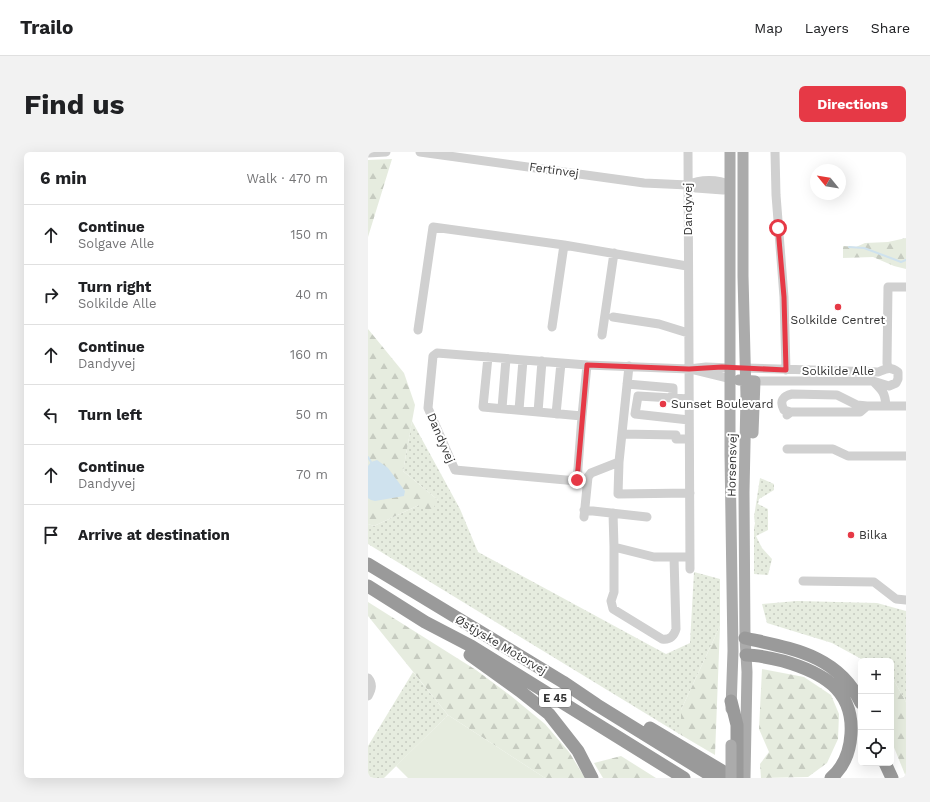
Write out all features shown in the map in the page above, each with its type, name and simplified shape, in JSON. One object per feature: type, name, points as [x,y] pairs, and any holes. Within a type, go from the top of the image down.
[{"type":"highway","name":"Østjyske Motorvej","points":[[368,564],[563,682],[597,705],[715,778]]},
{"type":"highway","name":"Østjyske Motorvej","points":[[368,586],[425,622],[471,646],[684,778]]},
{"type":"highway","points":[[425,622],[549,714],[578,752],[592,778]]},
{"type":"highway","points":[[739,644],[800,652],[827,664],[844,677],[858,698]]},
{"type":"highway","points":[[746,655],[764,656],[809,670],[828,679],[840,692],[849,709],[852,726],[851,744],[845,760],[836,774],[831,778]]},
{"type":"highway","points":[[563,682],[600,699],[735,778],[737,725],[732,701]]},
{"type":"highway","points":[[886,766],[892,778]]},
{"type":"main road","points":[[724,152],[724,175],[726,184],[736,190],[738,198],[738,256],[743,276]]},
{"type":"main road","points":[[730,152],[726,184],[730,299],[736,318],[737,356],[741,375],[750,476],[744,492]]},
{"type":"main road","name":"Horsensvej","points":[[732,701],[739,644],[744,492],[741,375],[743,152]]},
{"type":"main road","points":[[726,184],[743,185]]},
{"type":"main road","name":"Horsensvej","points":[[730,778],[737,748],[746,655],[739,644],[732,567],[730,454],[741,375]]},
{"type":"main road","name":"Horsensvej","points":[[737,748],[745,778]]},
{"type":"street","points":[[368,153],[386,152]]},
{"type":"street","name":"Fertinvej","points":[[420,152],[644,182],[688,185],[696,188],[723,190],[726,184]]},
{"type":"street","name":"Dandyvej","points":[[688,152],[687,266],[690,569]]},
{"type":"street","points":[[775,152],[776,195],[784,297],[786,370]]},
{"type":"street","points":[[418,330],[433,226],[564,245],[687,266]]},
{"type":"street","points":[[552,327],[564,245]]},
{"type":"street","points":[[602,335],[614,253]]},
{"type":"street","points":[[888,368],[888,287],[906,287]]},
{"type":"street","points":[[613,317],[659,324],[688,333]]},
{"type":"street","name":"Dandyvej","points":[[582,416],[577,480],[455,470],[428,408],[432,356],[437,353],[587,365],[689,369],[741,375]]},
{"type":"street","points":[[488,357],[483,407],[556,414],[582,416],[587,365]]},
{"type":"street","points":[[502,408],[506,358]]},
{"type":"street","points":[[519,410],[524,360]]},
{"type":"street","points":[[538,412],[542,361]]},
{"type":"street","points":[[556,414],[561,363]]},
{"type":"street","points":[[629,366],[619,462],[618,494],[690,493]]},
{"type":"street","name":"Solkilde Alle","points":[[892,368],[900,377],[885,385],[873,381],[741,375],[786,370],[878,372],[892,368]]},
{"type":"street","points":[[888,406],[900,377]]},
{"type":"street","points":[[873,381],[883,391],[888,406]]},
{"type":"street","points":[[627,384],[673,388],[673,398]]},
{"type":"street","points":[[867,406],[860,412],[789,414],[784,410],[782,404],[783,399],[792,394],[837,395],[857,405],[906,406]]},
{"type":"street","points":[[689,399],[638,396],[635,414],[689,420]]},
{"type":"street","points":[[622,434],[676,435],[676,438],[689,439]]},
{"type":"street","points":[[787,449],[833,449],[848,456],[906,456]]},
{"type":"street","points":[[619,462],[591,472],[588,477],[584,514],[613,513],[647,517]]},
{"type":"street","points":[[613,513],[614,592],[610,601],[613,609],[662,640],[671,638],[676,629],[674,557]]},
{"type":"street","points":[[614,547],[654,557],[690,556]]},
{"type":"street","points":[[803,581],[874,582],[896,599],[906,600]]},
{"type":"street","points":[[368,678],[372,683],[372,690],[368,696]]},
{"type":"green space","points":[[392,159],[368,237],[368,160]]},
{"type":"green space","points":[[906,238],[906,269],[894,266],[873,257],[843,258],[843,246],[856,247],[865,243],[888,242]]},
{"type":"green space","points":[[368,329],[404,373],[415,405],[403,471],[438,500],[431,512],[419,505],[374,526],[368,524]]},
{"type":"green space","points":[[412,421],[460,509],[478,552],[666,654],[690,643],[694,572],[720,579],[720,626],[681,710],[681,735],[368,544],[368,524],[374,526],[419,505],[438,500],[403,471]]},
{"type":"green space","points":[[760,478],[774,484],[774,490],[759,499],[758,504],[768,509],[768,530],[756,536],[762,548],[772,559],[768,575],[754,574],[754,517]]},
{"type":"green space","points":[[797,601],[877,603],[906,611],[906,702],[894,680],[894,658],[860,658],[832,643],[767,623],[762,604]]},
{"type":"green space","points":[[368,602],[476,670],[511,696],[545,724],[569,752],[585,778],[545,778],[448,715],[368,616]]},
{"type":"green space","points":[[720,626],[715,755],[681,735],[681,710]]},
{"type":"green space","points":[[762,669],[804,677],[831,695],[839,714],[838,739],[827,763],[808,777],[761,778],[760,764],[769,752],[759,729]]},
{"type":"green space","points":[[413,672],[448,715],[384,778],[368,778],[368,746]]},
{"type":"green space","points":[[894,680],[906,702],[906,777],[894,747]]},
{"type":"green space","points":[[448,715],[545,778],[408,778],[396,766]]},
{"type":"green space","points":[[621,756],[656,778],[603,778],[594,763]]},
{"type":"water","points":[[377,460],[388,468],[405,491],[404,496],[375,501],[368,498],[368,466],[371,462]]},
{"type":"waterway","points":[[849,247],[864,248],[901,262],[906,260]]},
{"type":"waterway","points":[[368,457],[371,462]]},
{"type":"place","name":"Solkilde Centret","points":[[838,307]]},
{"type":"place","name":"Sunset Boulevard","points":[[663,404]]},
{"type":"place","name":"Bilka","points":[[851,535]]},
{"type":"route","points":[[577,480],[587,365],[689,369],[722,367],[786,370],[784,297],[778,228]]}]
